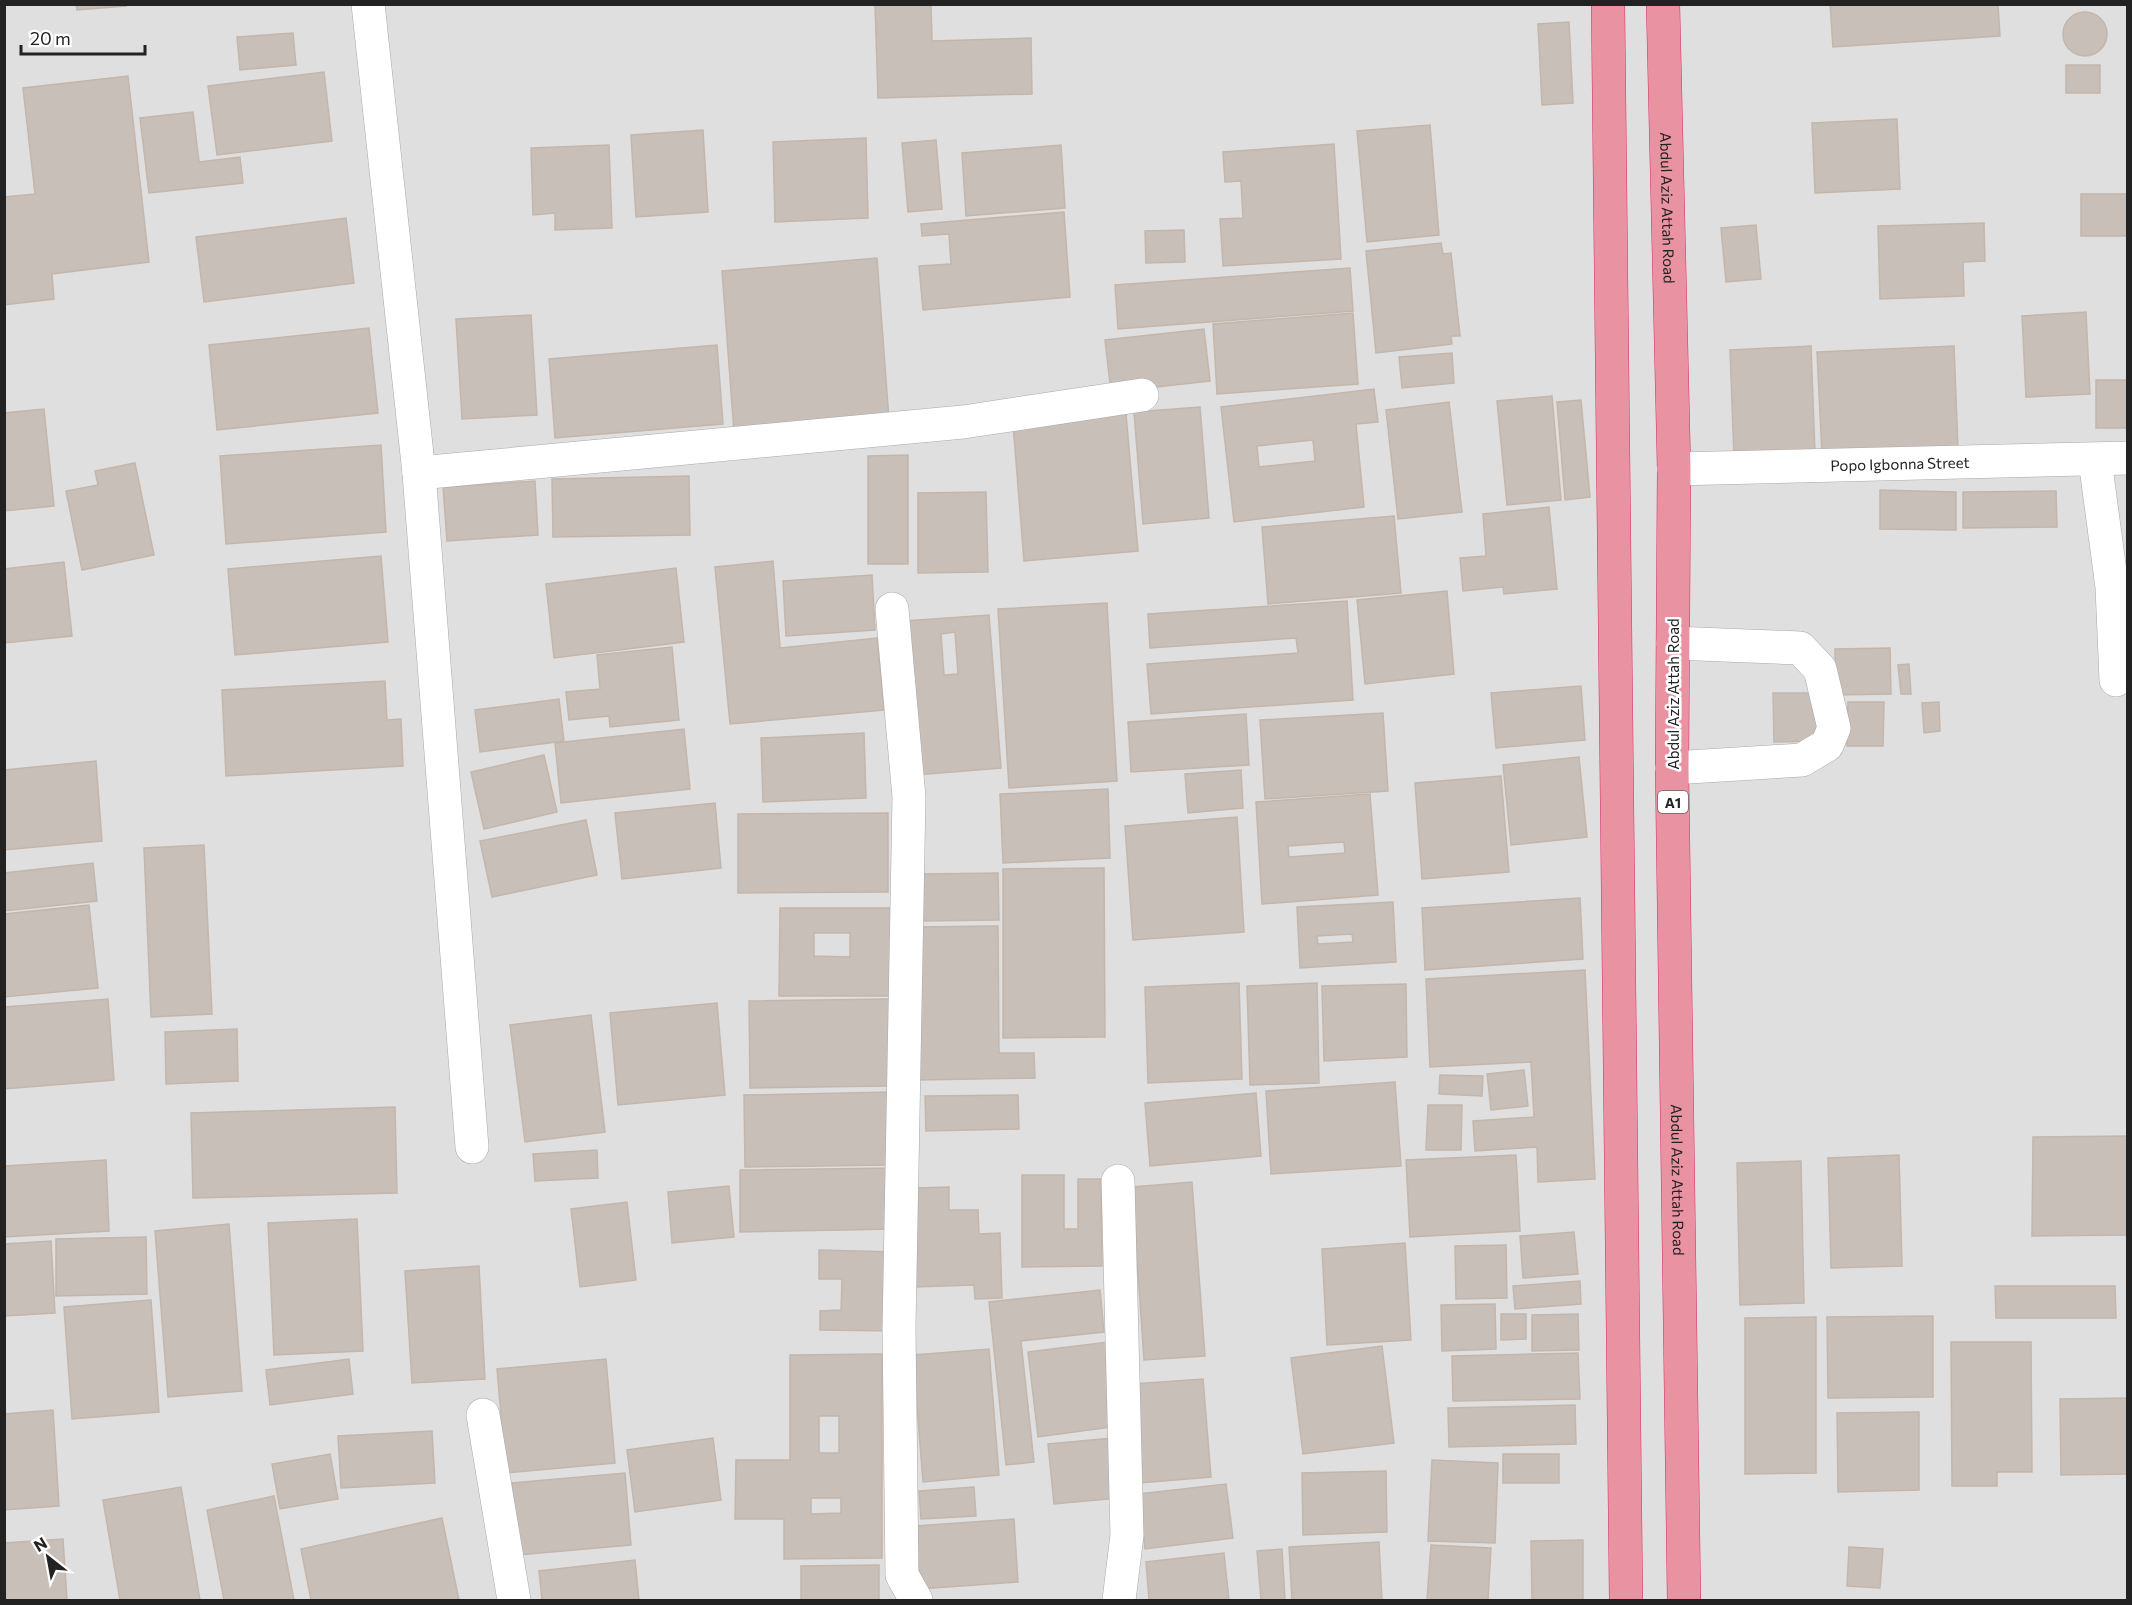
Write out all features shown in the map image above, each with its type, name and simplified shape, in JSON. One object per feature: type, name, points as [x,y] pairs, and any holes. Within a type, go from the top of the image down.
[{"type":"highway","points":[[1608,4],[1626,1600]]},
{"type":"highway","name":"Abdul Aziz Attah Road","points":[[1663,4],[1674,470],[1672,768],[1684,1600]]},
{"type":"street","points":[[368,4],[419,473],[472,1147]]},
{"type":"street","points":[[419,473],[963,422],[1142,395]]},
{"type":"street","name":"Popo Igbonna Street","points":[[1674,470],[2127,458]]},
{"type":"street","points":[[2094,460],[2112,587],[2116,680]]},
{"type":"street","points":[[892,609],[909,797],[899,1328],[902,1575],[916,1600]]},
{"type":"street","points":[[1672,644],[1800,648],[1820,669],[1834,728],[1827,745],[1802,760],[1672,768]]},
{"type":"street","points":[[1118,1181],[1127,1535],[1119,1600]]},
{"type":"street","points":[[483,1415],[514,1600]]},
{"type":"shaded area","points":[[5,5],[2127,5],[2127,1600],[5,1600]]},
{"type":"building","points":[[76,4],[126,4],[126,6],[77,10]]},
{"type":"building","points":[[875,4],[931,4],[932,41],[1031,38],[1032,94],[878,98]]},
{"type":"building","points":[[1830,4],[1998,4],[2000,36],[1833,47]]},
{"type":"building","points":[[2085,12],[2101,18],[2107,34],[2101,50],[2085,56],[2069,50],[2063,34],[2069,18]]},
{"type":"building","points":[[1569,22],[1573,103],[1542,105],[1538,24]]},
{"type":"building","points":[[293,33],[296,65],[240,70],[237,37]]},
{"type":"building","points":[[2066,65],[2100,65],[2100,93],[2066,93]]},
{"type":"building","points":[[324,72],[332,141],[217,155],[208,86]]},
{"type":"building","points":[[128,76],[149,262],[52,274],[54,299],[4,305],[4,197],[35,194],[23,88]]},
{"type":"building","points":[[193,112],[199,162],[240,157],[243,183],[149,193],[140,118]]},
{"type":"building","points":[[1897,119],[1900,189],[1815,193],[1812,123]]},
{"type":"building","points":[[1430,125],[1439,235],[1367,242],[1357,131]]},
{"type":"building","points":[[703,130],[708,212],[636,217],[631,135]]},
{"type":"building","points":[[866,138],[868,218],[775,222],[773,142]]},
{"type":"building","points":[[936,140],[942,209],[908,212],[902,143]]},
{"type":"building","points":[[1334,144],[1341,259],[1223,266],[1220,219],[1243,218],[1241,181],[1225,182],[1223,152]]},
{"type":"building","points":[[609,145],[612,228],[555,230],[555,213],[533,215],[531,148]]},
{"type":"building","points":[[1061,145],[1065,208],[966,216],[962,153]]},
{"type":"building","points":[[2081,194],[2128,194],[2128,236],[2081,236]]},
{"type":"building","points":[[1064,212],[1070,297],[923,310],[919,266],[951,264],[949,234],[922,236],[921,224]]},
{"type":"building","points":[[346,218],[354,283],[204,302],[196,237]]},
{"type":"building","points":[[1984,223],[1985,261],[1963,262],[1964,296],[1880,299],[1878,226]]},
{"type":"building","points":[[1756,225],[1761,279],[1726,282],[1721,228]]},
{"type":"building","points":[[1184,230],[1185,262],[1146,263],[1145,231]]},
{"type":"building","points":[[1441,243],[1443,254],[1451,253],[1460,336],[1451,336],[1452,344],[1376,353],[1366,251]]},
{"type":"building","points":[[877,258],[889,420],[734,432],[722,271]]},
{"type":"building","points":[[1350,268],[1353,311],[1118,329],[1115,285]]},
{"type":"building","points":[[2086,312],[2090,394],[2026,397],[2022,316]]},
{"type":"building","points":[[1353,313],[1358,384],[1217,394],[1213,324]]},
{"type":"building","points":[[531,315],[537,415],[462,419],[456,319]]},
{"type":"building","points":[[369,328],[378,413],[217,430],[209,345]]},
{"type":"building","points":[[1204,329],[1210,381],[1111,392],[1105,340]]},
{"type":"building","points":[[717,345],[723,424],[555,438],[549,359]]},
{"type":"building","points":[[1811,346],[1815,454],[1734,457],[1730,350]]},
{"type":"building","points":[[1954,346],[1958,449],[1822,455],[1817,352]]},
{"type":"building","points":[[1452,353],[1454,383],[1402,388],[1399,357]]},
{"type":"building","points":[[2096,380],[2128,380],[2128,428],[2096,428]]},
{"type":"building","points":[[1374,389],[1378,422],[1356,424],[1364,507],[1234,522],[1221,407]],"holes":[[[1313,440],[1315,461],[1259,467],[1257,446]]]},
{"type":"building","points":[[1552,396],[1561,500],[1507,505],[1497,401]]},
{"type":"building","points":[[1581,400],[1590,497],[1565,500],[1557,402]]},
{"type":"building","points":[[1449,402],[1462,512],[1398,519],[1386,410]]},
{"type":"building","points":[[1200,407],[1209,518],[1143,524],[1134,412]]},
{"type":"building","points":[[44,409],[54,506],[4,511],[4,413]]},
{"type":"building","points":[[1126,414],[1138,551],[1024,561],[1013,424]]},
{"type":"building","points":[[381,445],[386,532],[226,544],[220,456]]},
{"type":"building","points":[[908,455],[908,564],[868,564],[868,456]]},
{"type":"building","points":[[135,463],[154,555],[82,570],[66,491],[98,485],[95,471]]},
{"type":"building","points":[[689,476],[690,535],[553,537],[552,479]]},
{"type":"building","points":[[535,481],[538,535],[447,541],[443,487]]},
{"type":"building","points":[[1880,490],[1956,492],[1956,530],[1880,529]]},
{"type":"building","points":[[2056,491],[2057,527],[1963,528],[1963,492]]},
{"type":"building","points":[[986,492],[988,572],[918,573],[918,493]]},
{"type":"building","points":[[1549,507],[1557,589],[1504,594],[1503,587],[1463,591],[1460,558],[1486,556],[1483,514]]},
{"type":"building","points":[[1394,516],[1401,593],[1268,604],[1262,527]]},
{"type":"building","points":[[381,556],[388,642],[235,655],[228,569]]},
{"type":"building","points":[[773,561],[780,648],[877,638],[884,710],[730,724],[715,567]]},
{"type":"building","points":[[64,562],[72,636],[4,643],[4,569]]},
{"type":"building","points":[[676,568],[684,642],[554,658],[546,584]]},
{"type":"building","points":[[872,575],[875,630],[786,636],[783,581]]},
{"type":"building","points":[[1447,591],[1454,674],[1365,684],[1357,600]]},
{"type":"building","points":[[1347,601],[1353,700],[1151,714],[1147,664],[1298,653],[1296,638],[1150,648],[1148,614]]},
{"type":"building","points":[[1107,603],[1117,781],[1009,788],[998,609]]},
{"type":"building","points":[[989,615],[1001,768],[916,775],[904,621]],"holes":[[[955,632],[958,674],[944,675],[941,634]]]},
{"type":"building","points":[[672,647],[679,720],[610,727],[609,716],[569,720],[566,692],[600,689],[597,655]]},
{"type":"building","points":[[1890,648],[1891,694],[1836,695],[1835,649]]},
{"type":"building","points":[[1909,664],[1911,694],[1901,694],[1898,665]]},
{"type":"building","points":[[385,681],[387,720],[401,719],[403,766],[226,776],[222,690]]},
{"type":"building","points":[[1581,686],[1585,740],[1496,748],[1491,693]]},
{"type":"building","points":[[1773,693],[1818,693],[1817,741],[1774,742]]},
{"type":"building","points":[[559,699],[564,741],[480,752],[475,710]]},
{"type":"building","points":[[1848,702],[1884,702],[1883,746],[1847,746]]},
{"type":"building","points":[[1939,702],[1940,731],[1924,733],[1922,703]]},
{"type":"building","points":[[1383,713],[1388,791],[1265,799],[1260,720]]},
{"type":"building","points":[[1246,714],[1249,765],[1131,772],[1128,722]]},
{"type":"building","points":[[684,729],[690,789],[561,803],[555,743]]},
{"type":"building","points":[[864,733],[866,798],[763,802],[761,738]]},
{"type":"building","points":[[544,755],[557,812],[484,829],[471,772]]},
{"type":"building","points":[[1579,757],[1587,837],[1511,845],[1503,765]]},
{"type":"building","points":[[96,761],[102,841],[4,850],[4,770]]},
{"type":"building","points":[[1241,770],[1243,808],[1188,813],[1185,774]]},
{"type":"building","points":[[1501,776],[1509,872],[1422,879],[1415,783]]},
{"type":"building","points":[[1108,789],[1110,858],[1003,863],[1000,794]]},
{"type":"building","points":[[1370,794],[1378,895],[1262,904],[1256,802]],"holes":[[[1344,842],[1345,853],[1289,857],[1288,846]]]},
{"type":"building","points":[[715,803],[721,868],[622,879],[615,813]]},
{"type":"building","points":[[888,813],[888,892],[738,893],[738,814]]},
{"type":"building","points":[[1237,817],[1244,932],[1133,940],[1125,826]]},
{"type":"building","points":[[586,820],[597,875],[492,897],[480,841]]},
{"type":"building","points":[[204,845],[212,1014],[151,1017],[144,848]]},
{"type":"building","points":[[93,863],[97,901],[4,911],[4,873]]},
{"type":"building","points":[[1104,868],[1105,1037],[1003,1038],[1003,869]]},
{"type":"building","points":[[998,873],[999,920],[922,921],[922,874]]},
{"type":"building","points":[[1580,898],[1583,959],[1425,970],[1422,908]]},
{"type":"building","points":[[1393,902],[1396,962],[1300,968],[1297,907]],"holes":[[[1352,934],[1353,942],[1318,944],[1317,936]]]},
{"type":"building","points":[[89,905],[98,988],[4,997],[4,914]]},
{"type":"building","points":[[780,908],[900,908],[899,996],[779,996]],"holes":[[[814,933],[850,933],[850,957],[814,956]]]},
{"type":"building","points":[[998,926],[999,1053],[1034,1053],[1035,1078],[917,1080],[916,927]]},
{"type":"building","points":[[1585,970],[1595,1179],[1538,1182],[1537,1147],[1475,1151],[1473,1121],[1534,1117],[1531,1062],[1430,1067],[1426,979]]},
{"type":"building","points":[[1239,983],[1242,1079],[1148,1083],[1145,987]]},
{"type":"building","points":[[1317,983],[1319,1083],[1250,1085],[1247,986]]},
{"type":"building","points":[[1406,984],[1407,1057],[1324,1061],[1322,986]]},
{"type":"building","points":[[108,999],[114,1080],[4,1089],[4,1007]]},
{"type":"building","points":[[889,999],[889,1086],[750,1088],[749,1001]]},
{"type":"building","points":[[717,1003],[725,1095],[618,1105],[610,1013]]},
{"type":"building","points":[[591,1015],[605,1132],[525,1142],[510,1025]]},
{"type":"building","points":[[237,1029],[238,1081],[166,1084],[165,1032]]},
{"type":"building","points":[[1524,1070],[1528,1106],[1491,1110],[1487,1074]]},
{"type":"building","points":[[1440,1075],[1483,1076],[1482,1096],[1439,1094]]},
{"type":"building","points":[[1395,1082],[1401,1166],[1271,1174],[1266,1091]]},
{"type":"building","points":[[891,1092],[892,1165],[745,1167],[744,1095]]},
{"type":"building","points":[[1256,1093],[1261,1156],[1150,1166],[1145,1103]]},
{"type":"building","points":[[1018,1095],[1019,1129],[926,1131],[925,1096]]},
{"type":"building","points":[[1428,1105],[1462,1105],[1461,1150],[1426,1150]]},
{"type":"building","points":[[395,1107],[397,1193],[193,1198],[191,1113]]},
{"type":"building","points":[[2128,1136],[2128,1235],[2032,1236],[2033,1137]]},
{"type":"building","points":[[597,1150],[598,1178],[535,1181],[533,1154]]},
{"type":"building","points":[[1516,1155],[1520,1231],[1410,1237],[1406,1160]]},
{"type":"building","points":[[1899,1155],[1902,1266],[1831,1268],[1828,1158]]},
{"type":"building","points":[[106,1160],[109,1231],[4,1237],[4,1166]]},
{"type":"building","points":[[1801,1161],[1804,1303],[1740,1305],[1737,1163]]},
{"type":"building","points":[[895,1168],[895,1229],[740,1232],[740,1170]]},
{"type":"building","points":[[1022,1175],[1064,1175],[1064,1229],[1078,1229],[1078,1179],[1101,1179],[1102,1266],[1022,1267]]},
{"type":"building","points":[[1192,1182],[1205,1356],[1144,1360],[1132,1187]]},
{"type":"building","points":[[729,1186],[734,1237],[672,1243],[668,1192]]},
{"type":"building","points":[[949,1187],[949,1210],[978,1210],[979,1234],[1000,1233],[1002,1298],[975,1299],[974,1285],[916,1287],[914,1188]]},
{"type":"building","points":[[627,1202],[636,1280],[580,1287],[571,1209]]},
{"type":"building","points":[[357,1219],[363,1351],[274,1355],[268,1223]]},
{"type":"building","points":[[229,1224],[242,1391],[168,1397],[155,1231]]},
{"type":"building","points":[[1574,1232],[1578,1274],[1523,1278],[1520,1236]]},
{"type":"building","points":[[146,1237],[147,1294],[56,1296],[56,1239]]},
{"type":"building","points":[[51,1241],[55,1313],[4,1316],[4,1244]]},
{"type":"building","points":[[1405,1243],[1411,1340],[1327,1345],[1322,1249]]},
{"type":"building","points":[[1506,1245],[1507,1298],[1456,1299],[1455,1246]]},
{"type":"building","points":[[819,1250],[896,1252],[894,1331],[820,1330],[820,1311],[841,1310],[842,1279],[819,1279]]},
{"type":"building","points":[[479,1266],[485,1379],[412,1383],[405,1271]]},
{"type":"building","points":[[1580,1281],[1581,1304],[1515,1309],[1513,1286]]},
{"type":"building","points":[[1995,1286],[2115,1286],[2116,1318],[1996,1318]]},
{"type":"building","points":[[1100,1290],[1104,1332],[1021,1341],[1034,1462],[1006,1465],[989,1302]]},
{"type":"building","points":[[151,1300],[159,1412],[72,1419],[64,1307]]},
{"type":"building","points":[[1495,1304],[1496,1349],[1442,1351],[1441,1305]]},
{"type":"building","points":[[1501,1314],[1526,1314],[1526,1339],[1501,1340]]},
{"type":"building","points":[[1578,1314],[1579,1350],[1532,1351],[1532,1315]]},
{"type":"building","points":[[1933,1316],[1933,1397],[1828,1398],[1827,1317]]},
{"type":"building","points":[[1816,1317],[1816,1473],[1745,1474],[1745,1318]]},
{"type":"building","points":[[1108,1342],[1118,1426],[1038,1437],[1028,1352]]},
{"type":"building","points":[[1951,1342],[2031,1342],[2032,1472],[1997,1472],[1997,1486],[1952,1486]]},
{"type":"building","points":[[1382,1346],[1394,1443],[1303,1454],[1291,1358]]},
{"type":"building","points":[[989,1349],[999,1475],[923,1482],[913,1355]]},
{"type":"building","points":[[1578,1353],[1580,1399],[1453,1401],[1452,1356]]},
{"type":"building","points":[[882,1354],[882,1558],[784,1559],[784,1519],[735,1519],[736,1460],[790,1460],[790,1355]],"holes":[[[819,1416],[839,1416],[839,1453],[819,1453]],[[811,1498],[841,1498],[841,1513],[811,1514]]]},
{"type":"building","points":[[349,1359],[353,1394],[270,1405],[266,1370]]},
{"type":"building","points":[[606,1359],[615,1463],[506,1473],[497,1369]]},
{"type":"building","points":[[1203,1379],[1211,1477],[1140,1483],[1133,1384]]},
{"type":"building","points":[[2128,1398],[2128,1474],[2061,1475],[2060,1399]]},
{"type":"building","points":[[1575,1405],[1576,1444],[1449,1447],[1448,1408]]},
{"type":"building","points":[[53,1410],[59,1506],[4,1510],[4,1414]]},
{"type":"building","points":[[1919,1412],[1919,1490],[1838,1492],[1837,1413]]},
{"type":"building","points":[[432,1431],[435,1483],[341,1488],[338,1436]]},
{"type":"building","points":[[713,1438],[721,1500],[635,1512],[627,1450]]},
{"type":"building","points":[[1112,1438],[1118,1498],[1054,1504],[1048,1444]]},
{"type":"building","points":[[330,1454],[338,1499],[280,1509],[272,1464]]},
{"type":"building","points":[[1503,1454],[1559,1454],[1559,1483],[1503,1483]]},
{"type":"building","points":[[1432,1460],[1498,1463],[1495,1543],[1428,1541]]},
{"type":"building","points":[[1386,1471],[1387,1532],[1303,1535],[1302,1473]]},
{"type":"building","points":[[625,1473],[631,1545],[518,1555],[512,1483]]},
{"type":"building","points":[[1226,1484],[1233,1538],[1145,1549],[1139,1494]]},
{"type":"building","points":[[181,1487],[200,1600],[120,1600],[103,1500]]},
{"type":"building","points":[[974,1487],[976,1516],[921,1519],[919,1491]]},
{"type":"building","points":[[274,1496],[294,1600],[224,1600],[207,1510]]},
{"type":"building","points":[[442,1518],[459,1600],[311,1600],[301,1549]]},
{"type":"building","points":[[1014,1519],[1018,1582],[920,1589],[916,1526]]},
{"type":"building","points":[[63,1539],[67,1600],[4,1600],[4,1543]]},
{"type":"building","points":[[1583,1540],[1583,1600],[1532,1600],[1531,1541]]},
{"type":"building","points":[[1379,1542],[1382,1600],[1292,1600],[1289,1547]]},
{"type":"building","points":[[1431,1545],[1491,1548],[1488,1600],[1427,1600]]},
{"type":"building","points":[[1849,1547],[1883,1549],[1880,1588],[1847,1586]]},
{"type":"building","points":[[1282,1549],[1285,1600],[1261,1600],[1257,1551]]},
{"type":"building","points":[[1224,1553],[1229,1600],[1149,1600],[1146,1562]]},
{"type":"building","points":[[635,1560],[639,1600],[542,1600],[539,1571]]},
{"type":"building","points":[[879,1565],[879,1600],[801,1600],[801,1566]]}]
